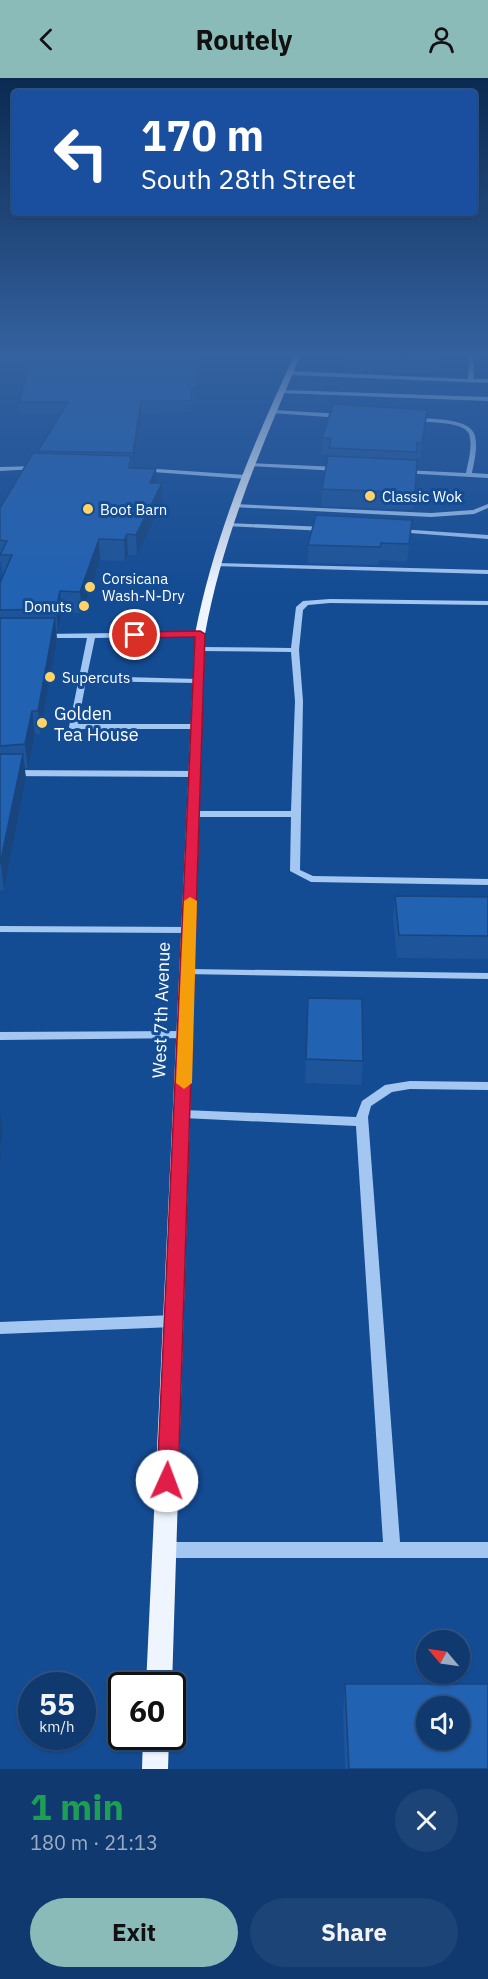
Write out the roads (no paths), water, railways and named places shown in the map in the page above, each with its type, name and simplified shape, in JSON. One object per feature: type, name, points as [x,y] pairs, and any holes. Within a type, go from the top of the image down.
[{"type":"main road","name":"West 7th Avenue","points":[[160,1672],[189,972],[200,642],[204,606],[227,525],[264,433]]},
{"type":"main road","points":[[155,1769],[156,1750]]},
{"type":"street","points":[[469,475],[471,433]]},
{"type":"street","points":[[0,469],[40,467]]},
{"type":"street","points":[[134,470],[343,470]]},
{"type":"street","points":[[400,472],[488,476]]},
{"type":"street","points":[[234,506],[431,515],[474,512],[488,506]]},
{"type":"street","points":[[227,525],[335,529]]},
{"type":"street","points":[[394,531],[488,537]]},
{"type":"street","points":[[216,565],[488,572]]},
{"type":"street","points":[[488,603],[306,603],[299,609],[296,620],[299,701],[295,871],[311,879],[488,882]]},
{"type":"street","points":[[34,636],[91,636],[296,650]]},
{"type":"street","points":[[91,636],[73,727],[196,727]]},
{"type":"street","points":[[83,678],[198,681]]},
{"type":"street","points":[[0,773],[195,774]]},
{"type":"street","points":[[194,814],[296,814]]},
{"type":"street","points":[[0,929],[189,930]]},
{"type":"street","points":[[189,972],[488,976]]},
{"type":"street","points":[[0,1036],[186,1035]]},
{"type":"street","points":[[392,1550],[362,1122],[366,1104],[389,1088],[410,1085],[488,1086]]},
{"type":"street","points":[[183,1114],[362,1122]]},
{"type":"street","points":[[0,1328],[174,1321]]},
{"type":"street","points":[[164,1550],[488,1550]]},
{"type":"place","name":"Classic Wok","points":[[370,496]]},
{"type":"place","name":"Boot Barn","points":[[88,509]]},
{"type":"place","name":"Corsicana Wash-N-Dry","points":[[90,587]]},
{"type":"place","name":"Donuts","points":[[84,606]]},
{"type":"place","name":"Supercuts","points":[[50,677]]},
{"type":"place","name":"Golden Tea House","points":[[42,723]]}]
